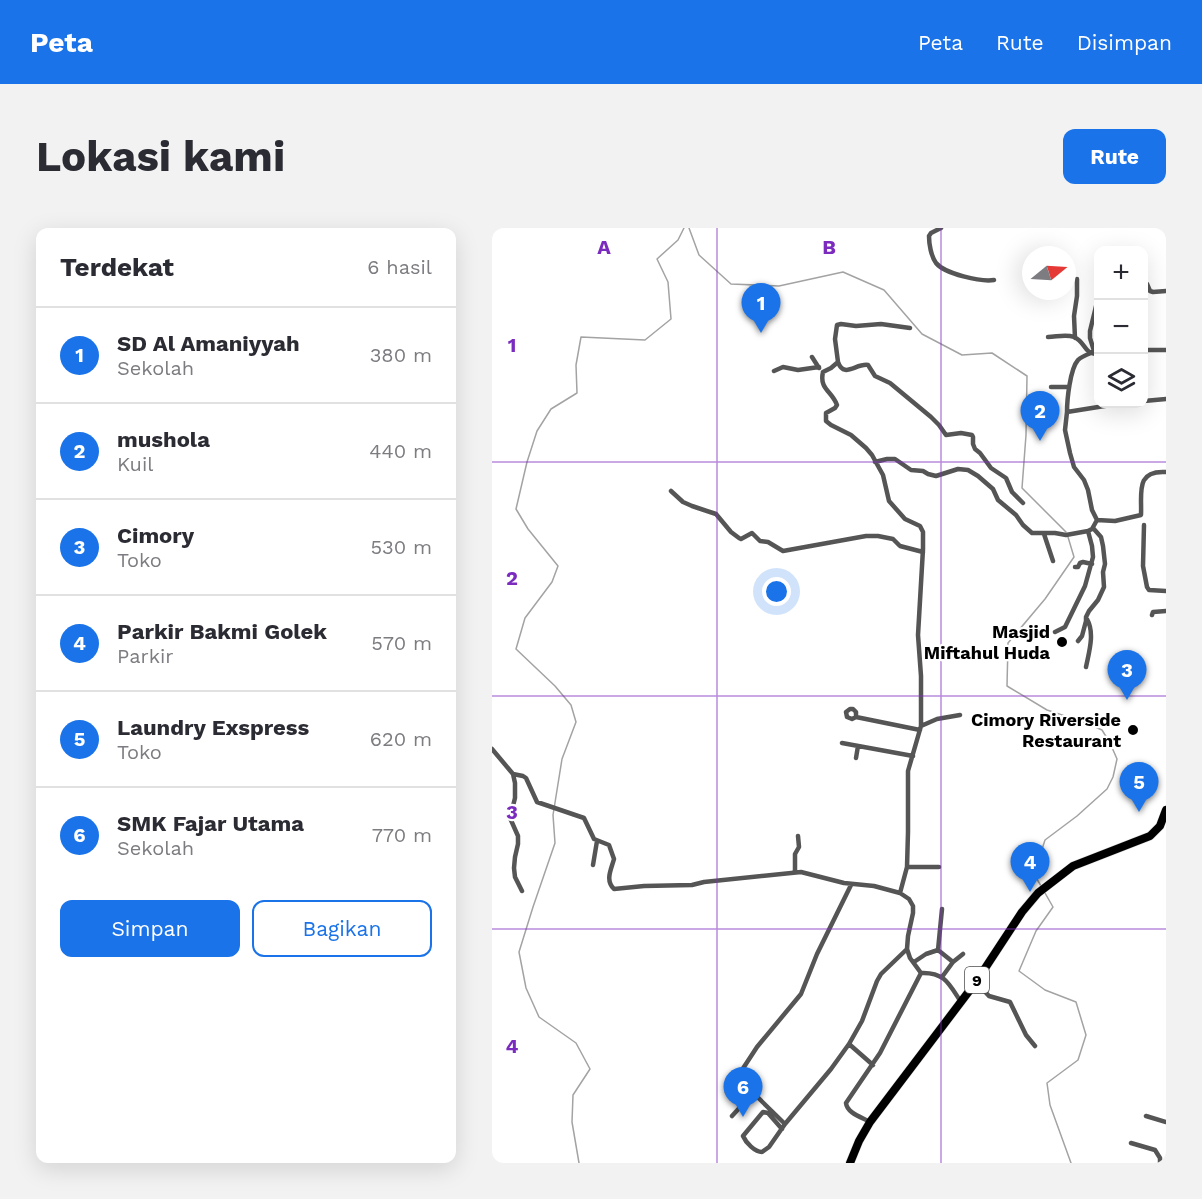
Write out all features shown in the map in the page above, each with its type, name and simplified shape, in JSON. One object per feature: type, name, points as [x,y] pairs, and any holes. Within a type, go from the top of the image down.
[{"type":"highway","name":"9","points":[[850,1163],[870,1122],[976,982],[1022,912],[1038,893],[1073,866],[1150,836],[1160,826],[1166,810]]},
{"type":"street","points":[[941,228],[929,236],[931,250],[938,265],[968,278],[986,282],[994,280]]},
{"type":"street","points":[[1075,338],[1077,279]]},
{"type":"street","points":[[1148,286],[1150,291],[1166,291]]},
{"type":"street","points":[[1094,314],[1090,338],[1094,354]]},
{"type":"street","points":[[910,328],[881,324],[838,325],[834,339],[839,367],[848,370],[862,364],[868,365],[875,376],[891,383],[931,417],[946,435],[961,433],[972,435],[975,449],[990,468],[1006,478],[1012,492],[1023,503]]},
{"type":"street","points":[[1048,337],[1075,338],[1083,344],[1087,351],[1094,354]]},
{"type":"street","points":[[1148,350],[1166,350]]},
{"type":"street","points":[[1094,354],[1085,356],[1077,362],[1070,380],[1065,430],[1074,467],[1084,480],[1097,520]]},
{"type":"street","points":[[812,357],[823,372],[824,386],[837,405],[826,413],[826,421],[858,441],[872,455],[885,480],[889,501],[905,519],[922,527],[923,552],[918,635],[921,728],[908,771],[907,867],[900,893]]},
{"type":"street","points":[[823,372],[838,362]]},
{"type":"street","points":[[774,371],[783,367],[798,370],[819,367]]},
{"type":"street","points":[[1051,387],[1069,387]]},
{"type":"street","points":[[1148,401],[1166,399]]},
{"type":"street","points":[[1067,412],[1094,408]]},
{"type":"street","points":[[875,462],[895,459],[911,470],[923,471],[936,476],[958,469],[968,470],[993,489],[998,501],[1016,515],[1032,533],[1055,533],[1066,536],[1088,531],[1093,528],[1097,520]]},
{"type":"street","points":[[1097,520],[1115,521],[1141,515],[1143,483],[1150,473],[1166,472]]},
{"type":"street","points":[[671,491],[683,502],[716,514],[739,538],[752,533],[761,542],[768,542],[783,551],[872,536],[893,539],[900,546],[923,552]]},
{"type":"street","points":[[1144,525],[1143,566],[1147,586],[1149,590],[1166,591]]},
{"type":"street","points":[[1078,641],[1082,636],[1086,617],[1104,587],[1103,546],[1101,537],[1093,528]]},
{"type":"street","points":[[1055,632],[1065,627],[1085,586],[1093,552],[1088,531]]},
{"type":"street","points":[[1044,534],[1053,561]]},
{"type":"street","points":[[1075,567],[1083,562],[1092,564]]},
{"type":"street","points":[[1152,615],[1154,611],[1166,611]]},
{"type":"street","points":[[1086,617],[1090,624],[1091,635],[1086,667]]},
{"type":"street","points":[[856,716],[921,728],[937,719],[960,715]]},
{"type":"street","points":[[842,742],[913,756]]},
{"type":"street","points":[[856,758],[858,746]]},
{"type":"street","points":[[492,749],[513,774],[515,783],[515,798],[510,819],[518,836],[514,868],[515,877],[522,891]]},
{"type":"street","points":[[513,774],[525,777],[538,803],[584,818],[592,837],[610,847],[614,859],[609,870],[609,880],[616,890],[644,886],[692,885],[806,872],[851,885],[874,886],[900,893],[910,900],[913,906],[907,949],[921,973]]},
{"type":"street","points":[[795,872],[795,854],[799,847],[798,836]]},
{"type":"street","points":[[593,865],[597,841]]},
{"type":"street","points":[[907,867],[939,867]]},
{"type":"street","points":[[727,1092],[757,1047],[801,994],[817,954],[851,885]]},
{"type":"street","points":[[938,950],[942,909]]},
{"type":"street","points":[[783,1126],[768,1113],[763,1112],[743,1136],[758,1152],[761,1153],[769,1147],[783,1126],[849,1044],[862,1021],[879,977],[907,949]]},
{"type":"street","points":[[914,962],[938,950]]},
{"type":"street","points":[[938,950],[953,962]]},
{"type":"street","points":[[942,976],[963,954]]},
{"type":"street","points":[[921,973],[942,976],[961,1002]]},
{"type":"street","points":[[870,1122],[850,1111],[845,1104],[873,1065],[921,973]]},
{"type":"street","points":[[976,982],[989,996],[1010,1002],[1026,1035],[1035,1046]]},
{"type":"street","points":[[849,1044],[873,1065]]},
{"type":"street","points":[[739,1076],[741,1081],[783,1126]]},
{"type":"street","points":[[732,1116],[753,1093]]},
{"type":"street","points":[[1146,1116],[1166,1122]]},
{"type":"street","points":[[1131,1143],[1155,1150],[1160,1163]]},
{"type":"waterway","points":[[579,1163],[572,1122],[573,1095],[590,1069],[576,1043],[539,1017],[526,988],[519,952],[555,843],[553,815],[562,759],[576,722],[571,705],[555,686],[516,649],[525,618],[552,582],[558,566],[528,529],[516,509],[537,431],[551,409],[577,393],[576,365],[581,337],[645,340],[671,319],[668,282],[657,259],[678,240],[684,228]]},
{"type":"waterway","points":[[689,228],[699,255],[731,284],[779,286],[843,272],[884,290],[922,334],[962,355],[992,353],[1027,376],[1022,488],[1066,532]]},
{"type":"waterway","points":[[1041,886],[1034,874],[1045,840],[1107,789],[1113,777],[1117,759],[1102,730],[1047,710],[1007,686],[1008,643],[1045,599],[1074,557],[1068,537]]},
{"type":"waterway","points":[[1045,893],[1053,907],[1036,931],[1019,971],[1045,990],[1076,1002],[1086,1035],[1078,1060],[1047,1083],[1050,1105],[1071,1163]]},
{"type":"place","name":"SD Al Amaniyyah","points":[[761,333]]},
{"type":"place","name":"mushola","points":[[1040,441]]},
{"type":"place","name":"Masjid Miftahul Huda","points":[[1062,642]]},
{"type":"place","name":"Cimory","points":[[1127,700]]},
{"type":"place","name":"Cimory Riverside Restaurant","points":[[1133,730]]},
{"type":"place","name":"Laundry Exspress","points":[[1139,812]]},
{"type":"place","name":"Parkir Bakmi Golek","points":[[1030,892]]},
{"type":"place","name":"SMK Fajar Utama","points":[[743,1117]]}]
